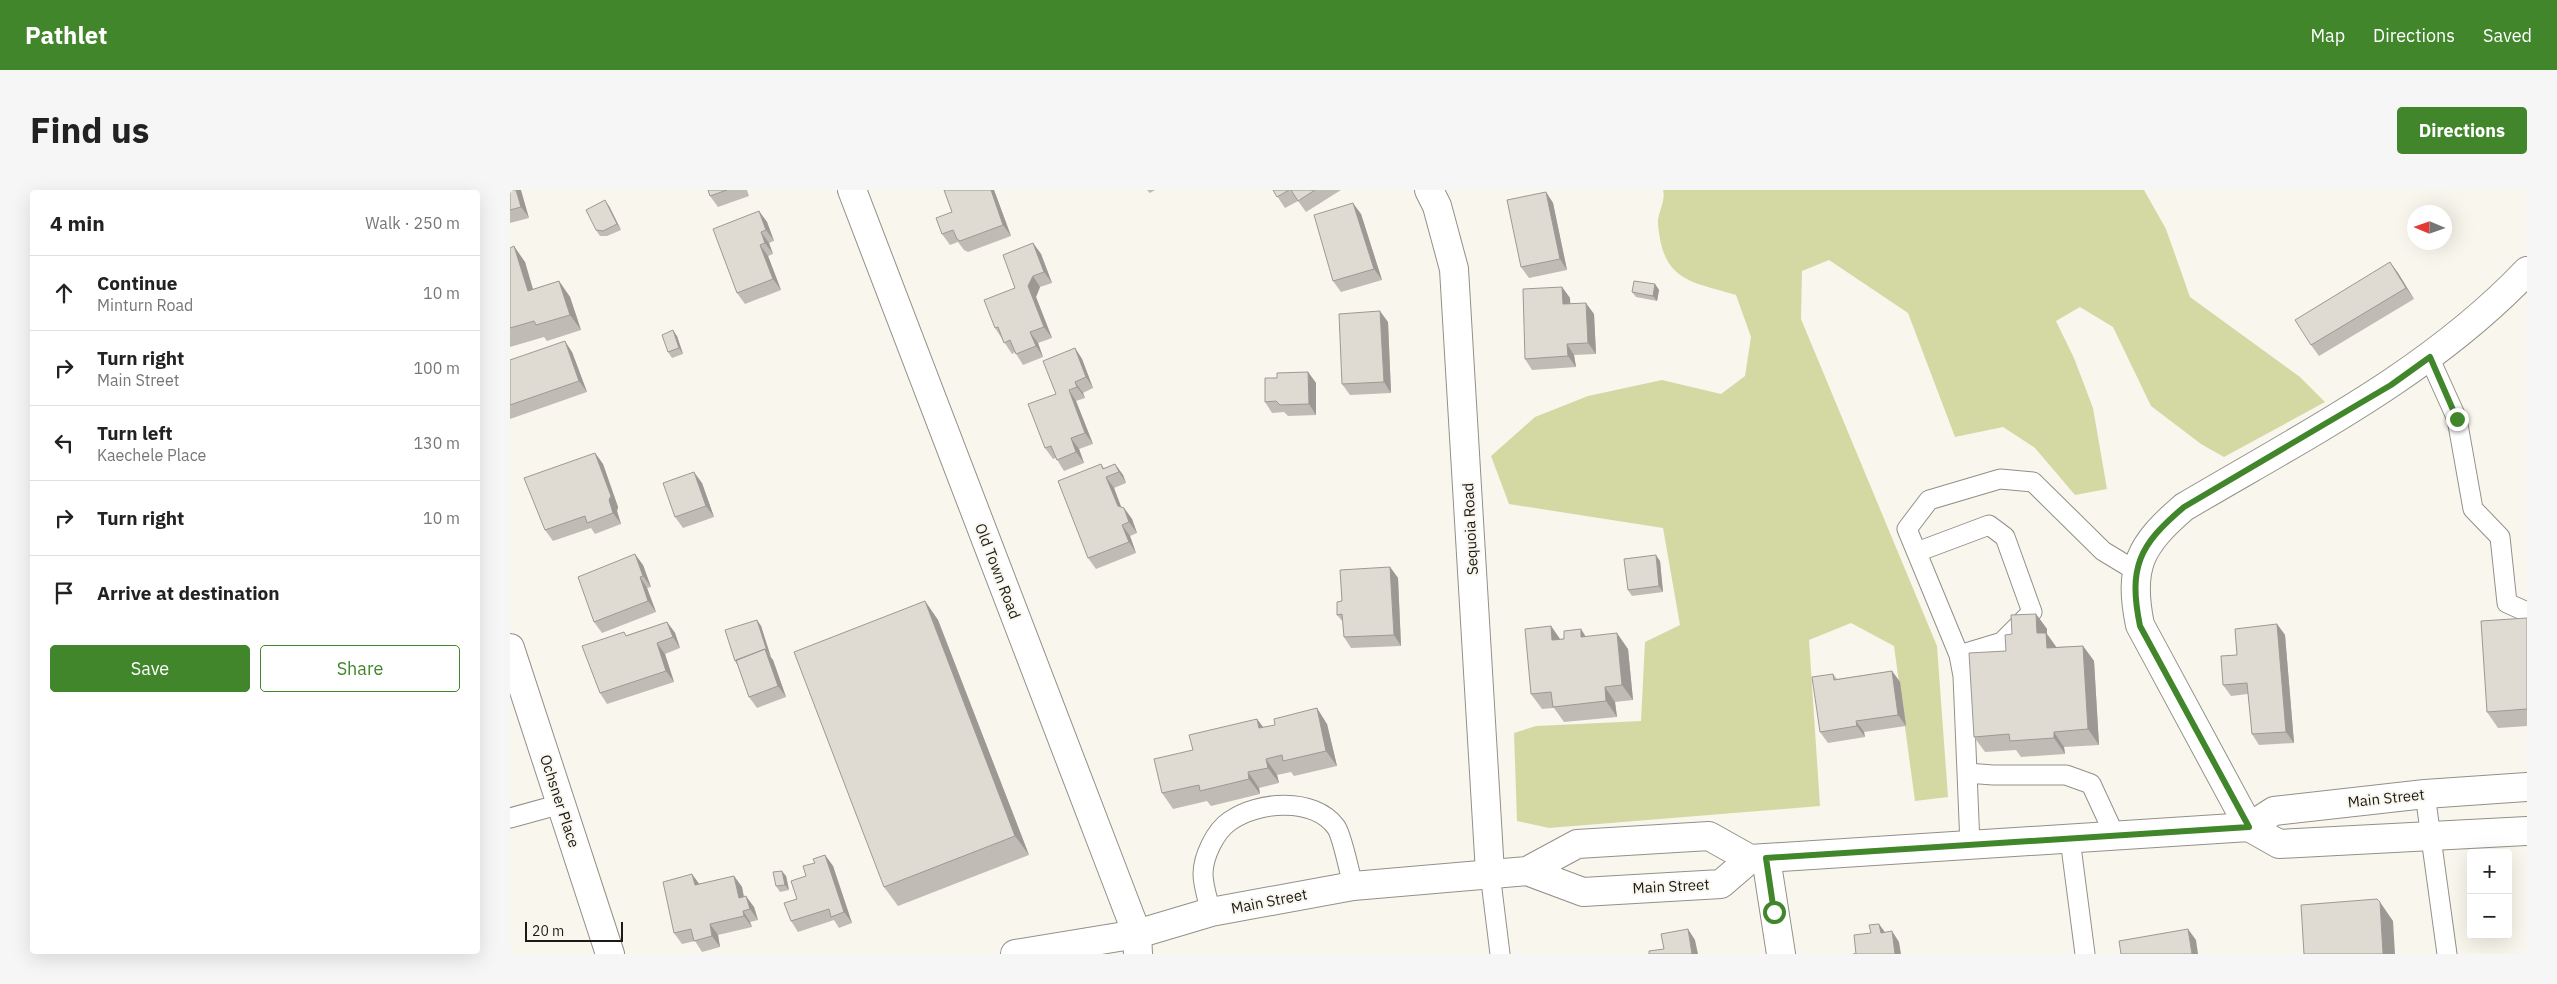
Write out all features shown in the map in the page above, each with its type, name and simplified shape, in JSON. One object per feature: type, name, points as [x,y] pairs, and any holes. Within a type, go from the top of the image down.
[{"type":"main road","name":"Old Town Road","points":[[852,190],[1138,944]]},
{"type":"main road","name":"Sequoia Road","points":[[1429,190],[1437,206],[1454,269],[1490,873]]},
{"type":"main road","points":[[2527,271],[2503,296],[2430,357],[2391,385],[2184,507],[2164,524],[2144,547],[2136,571],[2135,600],[2140,626],[2249,827],[2279,844],[2527,831]]},
{"type":"main road","name":"Ochsner Place","points":[[510,648],[610,954]]},
{"type":"main road","name":"Main Street","points":[[2249,827],[2274,810],[2425,794],[2527,787]]},
{"type":"main road","points":[[1781,954],[1758,859],[2249,827]]},
{"type":"main road","name":"Main Street","points":[[1527,871],[1577,844],[1709,836],[1758,859]]},
{"type":"main road","name":"Main Street","points":[[1015,954],[1138,944],[1211,912],[1353,886],[1527,871],[1583,892],[1721,884],[1758,859]]},
{"type":"lane","points":[[2430,357],[2457,419],[2473,509],[2500,537],[2507,603],[2527,612]]},
{"type":"lane","points":[[1970,845],[1963,676],[1959,655],[1907,530],[1929,500],[2000,479],[2033,482],[2103,551],[2136,571]]},
{"type":"lane","points":[[1917,552],[1990,525],[2005,537],[2032,612],[2002,642],[1959,655]]},
{"type":"lane","points":[[1967,773],[2066,775],[2091,784],[2115,836]]},
{"type":"lane","points":[[2425,794],[2447,954]]},
{"type":"lane","points":[[510,818],[561,804]]},
{"type":"lane","points":[[1211,912],[1202,874],[1205,861],[1215,838],[1229,821],[1258,809],[1283,806],[1314,810],[1337,828],[1353,886]]},
{"type":"lane","points":[[2070,839],[2085,954]]},
{"type":"lane","points":[[1490,873],[1500,954]]},
{"type":"green space","points":[[1663,190],[2144,190],[2166,229],[2190,297],[2300,377],[2325,402],[2224,457],[2201,444],[2151,406],[2113,327],[2080,307],[2056,321],[2074,358],[2093,408],[2107,489],[2075,495],[2035,448],[2003,427],[1955,437],[1908,313],[1829,260],[1802,271],[1801,319],[1937,646],[1948,797],[1915,801],[1894,646],[1851,623],[1809,640],[1820,806],[1549,828],[1517,821],[1514,733],[1536,726],[1641,721],[1645,642],[1680,625],[1663,528],[1509,504],[1491,456],[1535,417],[1588,396],[1662,380],[1721,394],[1745,376],[1751,337],[1736,295],[1692,282],[1673,268],[1666,258],[1658,224],[1664,194]]},
{"type":"building","points":[[510,190],[516,190],[521,207],[510,210]]},
{"type":"building","points":[[708,190],[727,190],[710,196]]},
{"type":"building","points":[[944,190],[991,190],[1003,225],[960,241],[953,230],[942,234],[936,218],[952,212]]},
{"type":"building","points":[[1273,190],[1289,190],[1277,197]]},
{"type":"building","points":[[1291,190],[1315,190],[1298,201]]},
{"type":"building","points":[[1546,192],[1560,259],[1521,267],[1507,200]]},
{"type":"building","points":[[605,200],[617,224],[603,231],[596,230],[586,210]]},
{"type":"building","points":[[1353,203],[1374,269],[1333,281],[1314,215]]},
{"type":"building","points":[[759,211],[766,230],[761,232],[765,243],[760,245],[773,279],[737,293],[713,229]]},
{"type":"building","points":[[1033,243],[1044,272],[1033,276],[1028,286],[1044,327],[1030,332],[1036,346],[1016,354],[1010,340],[1004,343],[998,327],[995,328],[984,300],[1015,288],[1003,255]]},
{"type":"building","points":[[514,246],[528,291],[559,281],[570,315],[536,325],[534,321],[510,328],[510,248]]},
{"type":"building","points":[[2390,262],[2406,288],[2311,345],[2295,320]]},
{"type":"building","points":[[1634,281],[1655,284],[1653,296],[1632,292]]},
{"type":"building","points":[[1562,287],[1563,304],[1586,303],[1588,343],[1567,344],[1568,356],[1525,359],[1523,289]]},
{"type":"building","points":[[1380,311],[1384,382],[1342,384],[1339,314]]},
{"type":"building","points":[[673,330],[679,348],[668,352],[662,335]]},
{"type":"building","points":[[565,341],[579,381],[510,405],[510,360]]},
{"type":"building","points":[[1075,348],[1086,377],[1075,382],[1077,387],[1069,390],[1085,433],[1071,438],[1076,452],[1057,460],[1051,446],[1045,448],[1028,404],[1056,394],[1043,361]]},
{"type":"building","points":[[1308,372],[1309,404],[1280,405],[1276,401],[1265,402],[1265,378],[1277,378],[1277,373]]},
{"type":"building","points":[[595,453],[611,496],[609,500],[613,513],[587,523],[585,516],[545,530],[524,478]]},
{"type":"building","points":[[1101,464],[1103,469],[1115,464],[1119,472],[1106,477],[1118,506],[1124,508],[1129,522],[1122,525],[1129,542],[1088,558],[1058,481]]},
{"type":"building","points":[[694,472],[706,506],[675,517],[663,483]]},
{"type":"building","points":[[635,554],[643,576],[640,577],[648,601],[594,622],[578,577]]},
{"type":"building","points":[[1656,555],[1659,586],[1628,590],[1624,559]]},
{"type":"building","points":[[1390,567],[1394,635],[1344,637],[1342,614],[1337,615],[1337,602],[1342,601],[1340,570]]},
{"type":"building","points":[[925,601],[1015,836],[884,887],[794,652]]},
{"type":"building","points":[[2036,614],[2037,633],[2046,633],[2047,648],[2083,646],[2088,729],[2054,732],[2054,738],[2010,741],[2009,734],[1974,737],[1969,653],[2006,651],[2005,635],[2012,634],[2011,615]]},
{"type":"building","points":[[2527,618],[2527,709],[2487,712],[2481,621]]},
{"type":"building","points":[[757,620],[767,651],[765,649],[735,661],[725,630]]},
{"type":"building","points":[[667,622],[673,637],[657,643],[666,671],[600,693],[582,646],[624,632],[626,636]]},
{"type":"building","points":[[2277,624],[2286,732],[2252,734],[2247,683],[2223,685],[2221,656],[2237,655],[2235,629]]},
{"type":"building","points":[[1551,626],[1552,640],[1564,639],[1564,631],[1581,629],[1581,637],[1617,633],[1622,685],[1605,687],[1606,701],[1553,707],[1551,692],[1531,694],[1525,629]]},
{"type":"building","points":[[765,649],[778,686],[749,697],[736,660]]},
{"type":"building","points":[[1892,671],[1898,715],[1856,721],[1857,726],[1820,732],[1812,677],[1833,674],[1834,680]]},
{"type":"building","points":[[1317,708],[1326,751],[1283,761],[1282,755],[1266,759],[1268,768],[1248,772],[1249,779],[1200,791],[1199,785],[1162,793],[1154,759],[1193,750],[1189,735],[1257,719],[1259,728],[1275,725],[1274,719]]},
{"type":"building","points":[[825,855],[844,912],[831,917],[829,909],[791,921],[784,903],[797,899],[791,881],[806,876],[803,866],[815,863],[813,859]]},
{"type":"building","points":[[782,871],[785,885],[776,886],[773,872]]},
{"type":"building","points":[[692,874],[695,885],[734,876],[739,898],[746,896],[750,909],[743,911],[744,916],[710,924],[712,936],[694,941],[691,929],[674,933],[663,882]]},
{"type":"building","points":[[2377,899],[2380,902],[2383,954],[2304,954],[2301,905]]},
{"type":"building","points":[[1879,924],[1881,933],[1892,931],[1895,954],[1856,954],[1854,935],[1871,933],[1869,925]]},
{"type":"building","points":[[1688,929],[1692,954],[1649,954],[1649,951],[1664,949],[1661,934]]},
{"type":"building","points":[[2188,929],[2192,954],[2121,954],[2119,941]]},
{"type":"route","points":[[1774,912],[1766,858],[2249,827],[2140,626],[2135,600],[2136,571],[2144,547],[2164,524],[2184,507],[2391,385],[2430,357],[2457,419]]}]
